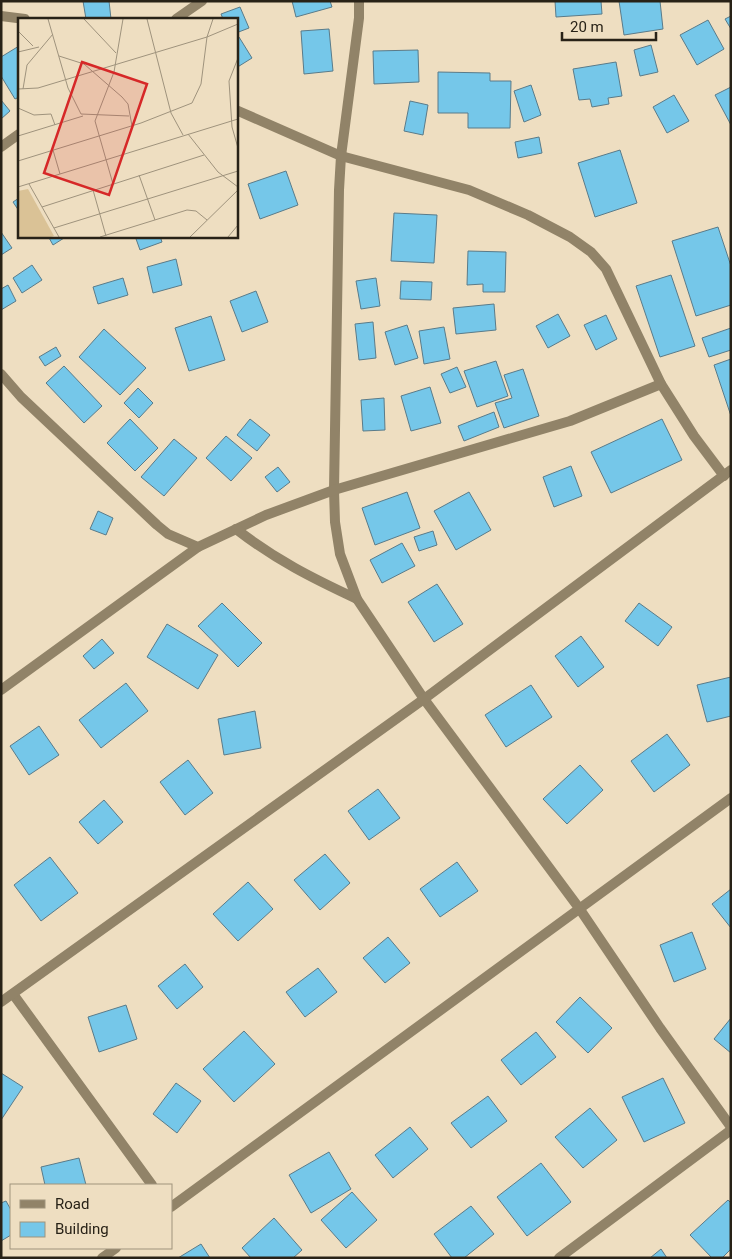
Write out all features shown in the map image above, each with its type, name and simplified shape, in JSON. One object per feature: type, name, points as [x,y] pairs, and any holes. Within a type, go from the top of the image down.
[{"type":"street","points":[[177,18],[202,1]]},
{"type":"street","points":[[359,1],[359,18],[340,156],[334,490],[334,522],[340,554],[357,599],[424,699],[579,908],[660,1028],[731,1128],[559,1258]]},
{"type":"street","points":[[1,16],[18,18]]},
{"type":"street","points":[[1,1002],[424,699],[727,473],[694,436],[661,384],[606,269],[591,252],[570,237],[528,215],[469,190],[340,156],[238,111]]},
{"type":"street","points":[[1,147],[18,135]]},
{"type":"street","points":[[1,374],[20,397],[157,525],[168,534],[198,547]]},
{"type":"street","points":[[1,690],[198,547],[266,515],[334,490],[570,421],[661,384]]},
{"type":"street","points":[[236,529],[263,550],[305,575],[357,599]]},
{"type":"street","points":[[172,1206],[731,798]]},
{"type":"street","points":[[13,994],[151,1184]]},
{"type":"street","points":[[102,1258],[115,1249]]},
{"type":"building","points":[[83,1],[109,1],[111,18],[86,18]]},
{"type":"building","points":[[292,1],[330,1],[332,7],[296,17]]},
{"type":"building","points":[[555,1],[601,1],[602,14],[556,17]]},
{"type":"building","points":[[619,1],[660,1],[663,29],[624,35]]},
{"type":"building","points":[[240,7],[249,28],[238,32],[238,18],[223,18],[221,14]]},
{"type":"building","points":[[731,16],[731,29],[725,19]]},
{"type":"building","points":[[708,20],[724,49],[697,65],[680,35]]},
{"type":"building","points":[[329,29],[333,71],[304,74],[301,31]]},
{"type":"building","points":[[238,37],[252,58],[238,67]]},
{"type":"building","points":[[651,45],[658,72],[640,76],[634,50]]},
{"type":"building","points":[[18,47],[18,98],[15,99],[1,76],[1,57]]},
{"type":"building","points":[[418,50],[419,82],[374,84],[373,51]]},
{"type":"building","points":[[616,62],[622,96],[608,98],[609,104],[592,107],[590,99],[579,100],[573,69]]},
{"type":"building","points":[[438,72],[490,73],[490,81],[511,81],[510,128],[468,128],[468,113],[438,113]]},
{"type":"building","points":[[531,85],[541,115],[524,122],[514,91]]},
{"type":"building","points":[[731,87],[731,125],[715,95]]},
{"type":"building","points":[[674,95],[689,121],[667,133],[653,107]]},
{"type":"building","points":[[1,100],[10,111],[1,119]]},
{"type":"building","points":[[410,101],[428,105],[423,135],[404,131]]},
{"type":"building","points":[[539,137],[542,153],[518,158],[515,142]]},
{"type":"building","points":[[620,150],[637,203],[595,217],[578,163]]},
{"type":"building","points":[[286,171],[298,205],[260,219],[248,184]]},
{"type":"building","points":[[18,199],[18,210],[13,202]]},
{"type":"building","points":[[394,213],[437,215],[434,263],[391,261]]},
{"type":"building","points":[[718,227],[731,266],[731,305],[696,316],[672,241]]},
{"type":"building","points":[[1,232],[12,248],[1,255]]},
{"type":"building","points":[[49,238],[64,238],[53,245]]},
{"type":"building","points":[[136,238],[161,238],[162,242],[140,250]]},
{"type":"building","points":[[468,251],[506,252],[505,292],[483,292],[483,284],[467,285]]},
{"type":"building","points":[[176,259],[182,285],[153,293],[147,267]]},
{"type":"building","points":[[32,265],[42,280],[22,293],[13,278]]},
{"type":"building","points":[[671,275],[695,346],[660,357],[636,286]]},
{"type":"building","points":[[123,278],[128,295],[98,304],[93,287]]},
{"type":"building","points":[[376,278],[380,306],[361,309],[356,281]]},
{"type":"building","points":[[401,281],[432,282],[431,300],[400,299]]},
{"type":"building","points":[[8,285],[16,301],[1,310],[1,289]]},
{"type":"building","points":[[256,291],[268,322],[242,332],[230,301]]},
{"type":"building","points":[[494,304],[496,330],[456,334],[453,308]]},
{"type":"building","points":[[558,314],[570,336],[548,348],[536,326]]},
{"type":"building","points":[[606,315],[617,339],[596,350],[584,325]]},
{"type":"building","points":[[211,316],[225,360],[189,371],[175,328]]},
{"type":"building","points":[[373,322],[376,358],[359,360],[355,324]]},
{"type":"building","points":[[407,325],[418,358],[395,365],[385,332]]},
{"type":"building","points":[[444,327],[450,359],[424,364],[419,331]]},
{"type":"building","points":[[731,328],[731,350],[709,357],[702,338]]},
{"type":"building","points":[[104,329],[146,368],[120,395],[79,357]]},
{"type":"building","points":[[56,347],[61,356],[45,366],[39,357]]},
{"type":"building","points":[[731,359],[731,416],[714,365]]},
{"type":"building","points":[[496,361],[508,396],[477,407],[464,371]]},
{"type":"building","points":[[64,366],[102,406],[84,423],[46,383]]},
{"type":"building","points":[[457,367],[466,387],[450,393],[441,374]]},
{"type":"building","points":[[523,369],[539,416],[504,428],[495,403],[512,398],[504,375]]},
{"type":"building","points":[[430,387],[441,423],[411,431],[401,396]]},
{"type":"building","points":[[138,388],[153,403],[139,418],[124,403]]},
{"type":"building","points":[[384,398],[385,430],[363,431],[361,400]]},
{"type":"building","points":[[494,412],[499,427],[464,441],[458,426]]},
{"type":"building","points":[[130,419],[158,448],[135,471],[107,443]]},
{"type":"building","points":[[250,419],[270,435],[257,451],[237,435]]},
{"type":"building","points":[[662,419],[682,460],[611,493],[591,452]]},
{"type":"building","points":[[226,436],[252,458],[231,481],[206,458]]},
{"type":"building","points":[[174,439],[197,458],[164,496],[141,477]]},
{"type":"building","points":[[571,466],[582,496],[554,507],[543,477]]},
{"type":"building","points":[[278,467],[290,482],[277,492],[265,477]]},
{"type":"building","points":[[407,492],[420,528],[375,545],[362,508]]},
{"type":"building","points":[[469,492],[491,530],[456,550],[434,511]]},
{"type":"building","points":[[98,511],[113,518],[106,535],[90,529]]},
{"type":"building","points":[[433,531],[437,545],[419,551],[414,537]]},
{"type":"building","points":[[402,543],[415,566],[382,583],[370,560]]},
{"type":"building","points":[[437,584],[463,624],[434,642],[408,602]]},
{"type":"building","points":[[222,603],[262,643],[238,667],[198,626]]},
{"type":"building","points":[[639,603],[672,627],[658,646],[625,621]]},
{"type":"building","points":[[167,624],[218,655],[198,689],[147,657]]},
{"type":"building","points":[[581,636],[604,667],[578,687],[555,656]]},
{"type":"building","points":[[102,639],[114,653],[94,669],[83,656]]},
{"type":"building","points":[[731,677],[731,716],[707,722],[697,685]]},
{"type":"building","points":[[126,683],[148,711],[101,748],[79,720]]},
{"type":"building","points":[[531,685],[552,717],[506,747],[485,715]]},
{"type":"building","points":[[255,711],[261,748],[224,755],[218,719]]},
{"type":"building","points":[[39,726],[59,755],[29,775],[10,746]]},
{"type":"building","points":[[667,734],[690,765],[654,792],[631,761]]},
{"type":"building","points":[[188,760],[213,793],[185,815],[160,782]]},
{"type":"building","points":[[580,765],[603,790],[567,824],[543,799]]},
{"type":"building","points":[[378,789],[400,818],[369,840],[348,811]]},
{"type":"building","points":[[104,800],[123,822],[98,844],[79,822]]},
{"type":"building","points":[[325,854],[350,883],[320,910],[294,880]]},
{"type":"building","points":[[50,857],[78,893],[41,921],[14,885]]},
{"type":"building","points":[[457,862],[478,891],[440,917],[420,889]]},
{"type":"building","points":[[248,882],[273,909],[238,941],[213,914]]},
{"type":"building","points":[[731,889],[731,928],[712,904]]},
{"type":"building","points":[[692,932],[706,969],[674,982],[660,945]]},
{"type":"building","points":[[388,937],[410,963],[385,983],[363,958]]},
{"type":"building","points":[[185,964],[203,987],[177,1009],[158,986]]},
{"type":"building","points":[[318,968],[337,992],[305,1017],[286,992]]},
{"type":"building","points":[[580,997],[612,1028],[588,1053],[556,1022]]},
{"type":"building","points":[[126,1005],[137,1039],[99,1052],[88,1017]]},
{"type":"building","points":[[731,1018],[731,1053],[714,1039]]},
{"type":"building","points":[[244,1031],[275,1064],[234,1102],[203,1069]]},
{"type":"building","points":[[536,1032],[556,1057],[521,1085],[501,1060]]},
{"type":"building","points":[[1,1073],[23,1087],[1,1120]]},
{"type":"building","points":[[663,1078],[685,1123],[644,1142],[622,1097]]},
{"type":"building","points":[[176,1083],[201,1101],[177,1133],[153,1114]]},
{"type":"building","points":[[488,1096],[507,1121],[471,1148],[451,1123]]},
{"type":"building","points":[[590,1108],[617,1140],[583,1168],[555,1137]]},
{"type":"building","points":[[410,1127],[428,1149],[393,1178],[375,1155]]},
{"type":"building","points":[[329,1152],[351,1189],[311,1213],[289,1175]]},
{"type":"building","points":[[79,1158],[86,1184],[45,1184],[41,1167]]},
{"type":"building","points":[[541,1163],[571,1202],[527,1236],[497,1197]]},
{"type":"building","points":[[352,1192],[377,1220],[346,1248],[321,1220]]},
{"type":"building","points":[[728,1200],[731,1203],[731,1249],[722,1258],[712,1258],[690,1235]]},
{"type":"building","points":[[6,1201],[10,1208],[10,1236],[1,1241],[1,1203]]},
{"type":"building","points":[[471,1206],[494,1234],[464,1258],[452,1258],[434,1234]]},
{"type":"building","points":[[274,1218],[302,1250],[293,1258],[251,1258],[242,1248]]},
{"type":"building","points":[[201,1244],[210,1258],[178,1258]]},
{"type":"building","points":[[661,1249],[667,1258],[650,1258]]}]
